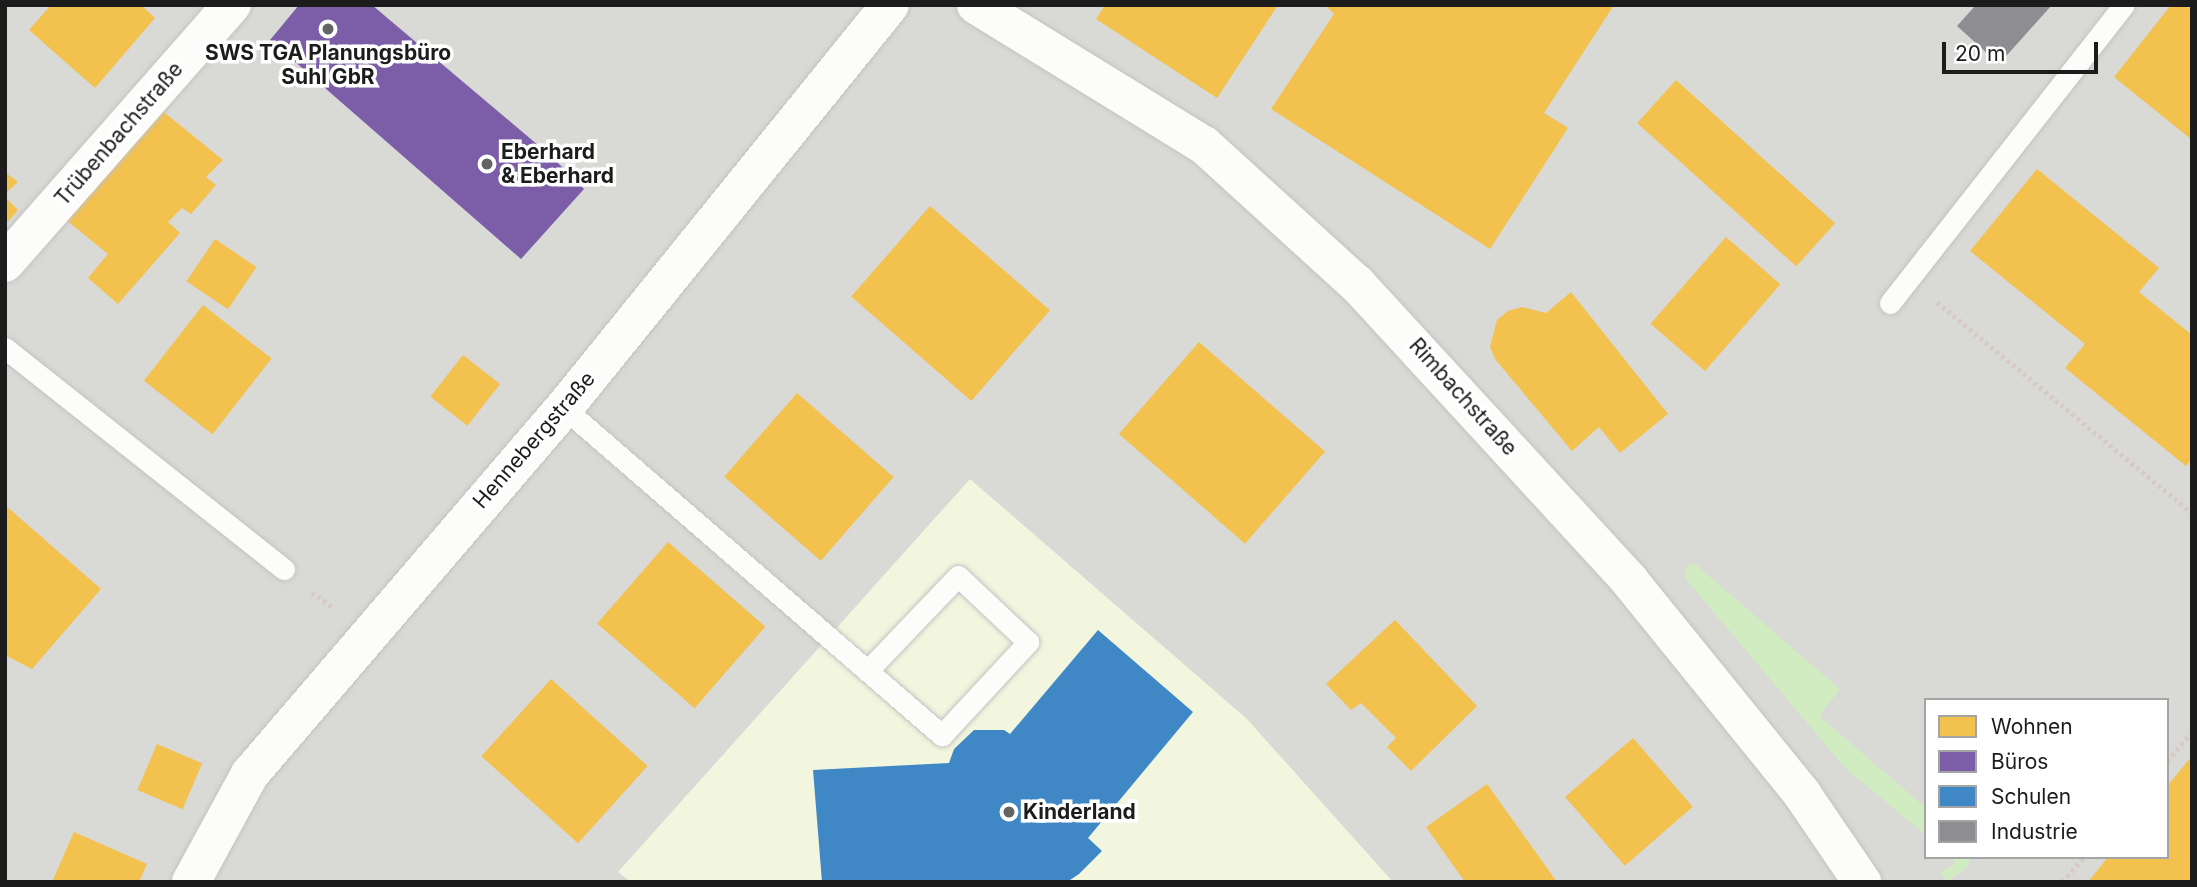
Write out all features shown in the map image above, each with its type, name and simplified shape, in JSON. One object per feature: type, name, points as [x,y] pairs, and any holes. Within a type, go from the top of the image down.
[{"type":"street","name":"Trübenbachstraße","points":[[5,263],[232,5]]},
{"type":"street","name":"Hennebergstraße","points":[[191,882],[250,774],[564,408],[890,5]]},
{"type":"street","name":"Rimbachstraße","points":[[976,5],[1204,145],[1357,284],[1629,580],[1802,794],[1861,882]]},
{"type":"lane","points":[[1890,303],[2124,5]]},
{"type":"lane","points":[[5,348],[284,569]]},
{"type":"lane","points":[[564,408],[870,668],[942,735],[1028,642],[958,576],[870,668]]},
{"type":"path","points":[[1909,279],[2191,512]]},
{"type":"path","points":[[2169,759],[2192,732]]},
{"type":"path","points":[[2062,882],[2082,859]]},
{"type":"shaded area","points":[[5,5],[2192,5],[2192,882],[5,882]]},
{"type":"shaded area","points":[[970,479],[1247,719],[1393,882],[631,882],[618,872]]},
{"type":"green space","points":[[1694,563],[1840,689],[1819,716],[1924,806],[1924,833],[1846,769],[1685,578],[1686,567]]},
{"type":"green space","points":[[1952,859],[1970,859],[1967,867],[1947,882],[1941,872],[1955,864]]},
{"type":"building: Wohnen","points":[[51,5],[141,5],[155,18],[95,88],[29,30]]},
{"type":"building: Wohnen","points":[[1105,5],[1278,5],[1217,98],[1096,19]]},
{"type":"building: Wohnen","points":[[1325,5],[1614,5],[1544,113],[1568,128],[1490,249],[1271,109],[1334,14]]},
{"type":"building: Wohnen","points":[[2171,5],[2192,8],[2192,140],[2114,77]]},
{"type":"building: Wohnen","points":[[1676,80],[1835,223],[1796,266],[1637,123]]},
{"type":"building: Wohnen","points":[[160,109],[223,160],[206,177],[216,185],[191,214],[182,208],[168,222],[180,233],[118,304],[88,278],[108,254],[65,219]]},
{"type":"building: Wohnen","points":[[2037,169],[2159,268],[2139,292],[2192,335],[2192,458],[2186,466],[2065,368],[2085,344],[1970,251]]},
{"type":"building: Wohnen","points":[[5,172],[18,182],[5,194]]},
{"type":"building: Wohnen","points":[[5,197],[18,210],[5,225]]},
{"type":"building: Wohnen","points":[[930,206],[1050,310],[971,401],[851,297]]},
{"type":"building: Wohnen","points":[[1726,237],[1780,284],[1705,371],[1651,324]]},
{"type":"building: Wohnen","points":[[215,239],[256,267],[228,309],[186,281]]},
{"type":"building: Wohnen","points":[[1571,292],[1668,414],[1620,453],[1599,427],[1572,451],[1495,359],[1490,347],[1497,320],[1508,311],[1522,307],[1546,313]]},
{"type":"building: Wohnen","points":[[203,305],[272,359],[212,434],[144,381]]},
{"type":"building: Wohnen","points":[[1199,342],[1325,452],[1245,544],[1119,434]]},
{"type":"building: Wohnen","points":[[463,355],[500,384],[467,426],[430,397]]},
{"type":"building: Wohnen","points":[[797,393],[894,477],[821,561],[724,477]]},
{"type":"building: Wohnen","points":[[5,505],[101,589],[32,669],[5,655]]},
{"type":"building: Wohnen","points":[[668,542],[765,627],[695,708],[597,624]]},
{"type":"building: Wohnen","points":[[1395,620],[1477,706],[1411,771],[1387,747],[1396,738],[1361,703],[1351,710],[1326,684]]},
{"type":"building: Wohnen","points":[[551,679],[648,766],[578,843],[481,756]]},
{"type":"building: Wohnen","points":[[1633,738],[1693,807],[1625,866],[1565,797]]},
{"type":"building: Wohnen","points":[[157,744],[202,763],[183,809],[137,790]]},
{"type":"building: Wohnen","points":[[2192,756],[2192,882],[2088,882],[2106,859],[2169,859],[2169,784]]},
{"type":"building: Wohnen","points":[[1487,784],[1557,882],[1465,882],[1426,827]]},
{"type":"building: Wohnen","points":[[74,832],[147,864],[139,882],[52,882]]},
{"type":"building: Büros","points":[[299,5],[372,5],[552,157],[584,189],[521,259],[270,40]]},
{"type":"building: Schulen","points":[[1098,630],[1193,712],[1088,838],[1102,851],[1079,874],[1067,882],[822,882],[813,770],[949,763],[954,749],[974,730],[1004,730],[1010,734]]},
{"type":"building: Industrie","points":[[1976,5],[2052,5],[1999,64],[1957,26]]},
{"type":"place","name":"SWS TGA Planungsbüro Suhl GbR","points":[[328,29]]},
{"type":"place","name":"Eberhard & Eberhard","points":[[487,164]]},
{"type":"place","name":"Kinderland","points":[[1009,812]]}]
